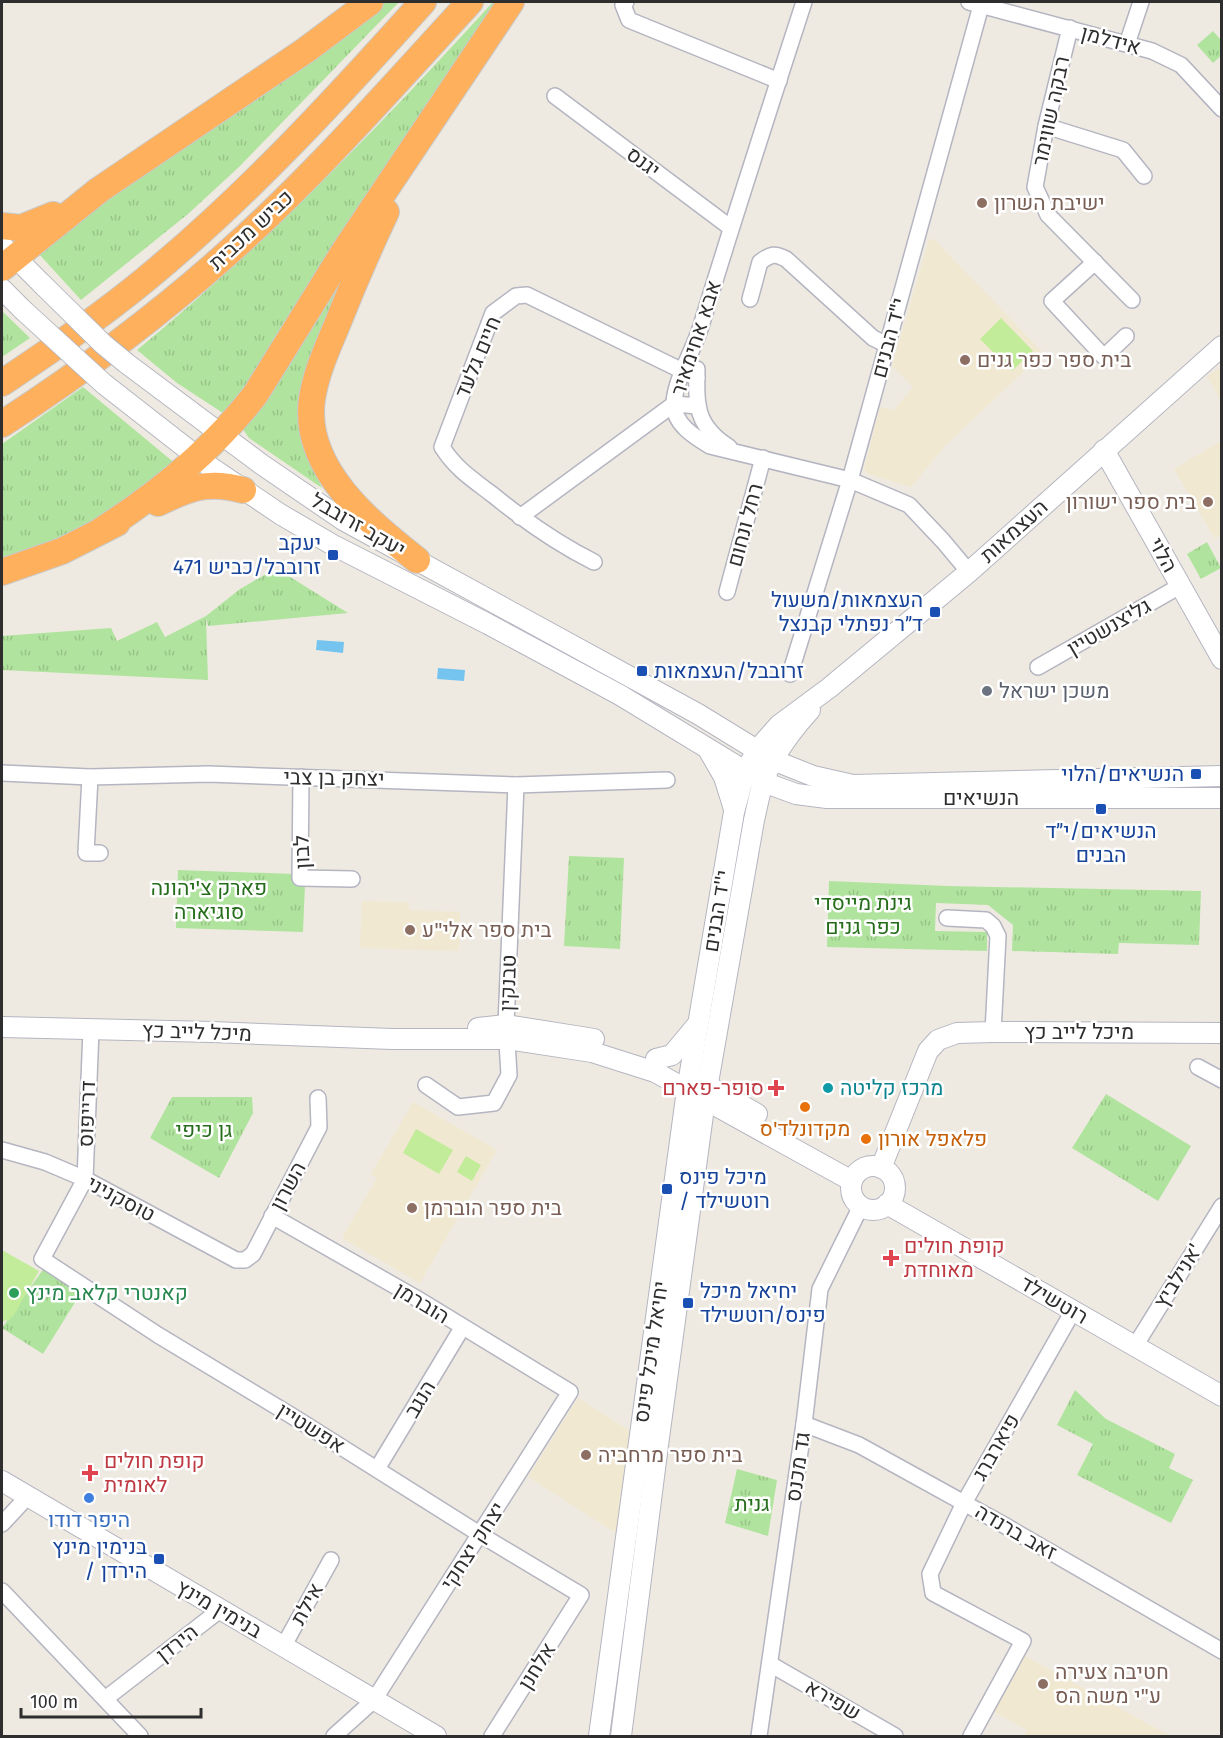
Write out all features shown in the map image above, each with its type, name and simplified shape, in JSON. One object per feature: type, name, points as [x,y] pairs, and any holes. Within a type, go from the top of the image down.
[{"type":"highway","points":[[6,255],[142,159],[306,50],[370,2]]},
{"type":"highway","name":"כביש מכבית","points":[[2,383],[117,301],[176,254],[286,149],[423,2]]},
{"type":"highway","name":"כביש מכבית","points":[[2,424],[129,336],[230,251],[321,163],[470,2]]},
{"type":"highway","points":[[102,530],[145,502],[198,458],[255,395],[345,250],[511,2]]},
{"type":"highway","points":[[417,560],[372,523],[339,486],[318,447],[314,431],[312,400],[325,355],[360,268],[441,106]]},
{"type":"highway","points":[[2,226],[21,228],[81,203]]},
{"type":"highway","points":[[2,572],[42,559],[195,487],[213,485],[243,490]]},
{"type":"main road","name":"יעקב זרובבל","points":[[6,255],[42,284],[95,337],[126,363],[261,464],[343,520],[729,732],[765,755]]},
{"type":"main road","name":"יעקב זרובבל","points":[[2,289],[104,384],[198,458],[243,490],[333,545],[620,695],[704,744],[745,772]]},
{"type":"main road","name":"העצמאות","points":[[764,782],[765,755],[789,716],[829,688],[969,572],[1221,346]]},
{"type":"main road","name":"הלוי","points":[[1104,450],[1221,659]]},
{"type":"main road","name":"העצמאות","points":[[765,755],[793,730],[829,688]]},
{"type":"main road","points":[[729,732],[756,730],[789,716]]},
{"type":"main road","points":[[704,744],[722,772],[734,812]]},
{"type":"main road","name":"י''ד הבנים","points":[[688,1083],[734,812],[745,772],[765,755]]},
{"type":"main road","name":"הנשיאים","points":[[765,755],[813,777],[853,785],[1221,776]]},
{"type":"main road","name":"הנשיאים","points":[[745,772],[796,794],[827,798],[1221,798]]},
{"type":"main road","name":"י''ד הבנים","points":[[706,1093],[754,820],[764,782]]},
{"type":"main road","points":[[754,820],[767,806],[796,794]]},
{"type":"main road","points":[[656,1059],[672,1055],[699,1023]]},
{"type":"main road","name":"מיכל לייב כץ","points":[[2,1028],[212,1032],[392,1039],[506,1032],[588,1038],[656,1059],[688,1083],[706,1093]]},
{"type":"main road","name":"מיכל לייב כץ","points":[[506,1032],[592,1052],[688,1083]]},
{"type":"main road","name":"מיכל לייב כץ","points":[[881,1168],[928,1051],[938,1040],[957,1033],[993,1032],[1221,1033]]},
{"type":"main road","name":"יחיאל מיכל פינס","points":[[599,1737],[688,1083]]},
{"type":"main road","points":[[706,1093],[730,1114]]},
{"type":"main road","points":[[706,1093],[855,1177]]},
{"type":"main road","name":"יחיאל מיכל פינס","points":[[621,1737],[706,1093]]},
{"type":"main road","points":[[701,1128],[713,1114],[722,1111],[855,1177]]},
{"type":"main road","points":[[869,1167],[881,1168],[892,1178],[894,1184],[892,1198],[887,1204],[874,1210],[861,1206],[852,1195],[855,1177],[869,1167]]},
{"type":"main road","name":"רוטשילד","points":[[887,1204],[1221,1396]]},
{"type":"main road","name":"בנימין מינץ","points":[[2,1481],[436,1737]]},
{"type":"street","points":[[626,2],[624,5],[629,20],[779,81]]},
{"type":"street","name":"אבא אחימאיר","points":[[804,2],[698,338],[682,371],[674,404],[678,420],[691,435],[710,446],[850,480],[909,505],[969,572]]},
{"type":"street","name":"אידלמן","points":[[978,2],[1152,51],[1181,65],[1221,109]]},
{"type":"street","name":"י\"ד הבנים","points":[[790,674],[850,480],[978,2]]},
{"type":"street","points":[[1127,44],[1141,2]]},
{"type":"street","name":"רבקה שווימר","points":[[1070,28],[1046,126],[1035,188],[1048,215],[1132,300]]},
{"type":"street","name":"יגנס","points":[[555,96],[731,228]]},
{"type":"street","points":[[1046,126],[1123,150],[1144,176]]},
{"type":"street","points":[[750,298],[760,262],[770,255],[777,254],[786,259],[873,338],[887,345]]},
{"type":"street","points":[[1095,262],[1052,301],[1104,357],[1126,336]]},
{"type":"street","name":"חיים גלעד","points":[[594,562],[563,547],[520,517],[453,464],[442,447],[493,313],[516,296],[527,295],[697,378]]},
{"type":"street","points":[[698,338],[698,406],[705,424],[714,437],[737,452]]},
{"type":"street","points":[[520,517],[674,404],[698,406]]},
{"type":"street","name":"רחל ונחום","points":[[727,592],[763,458]]},
{"type":"street","name":"גליצנשטיין","points":[[1038,667],[1180,586]]},
{"type":"street","name":"יצחק בן צבי","points":[[2,773],[90,777],[208,774],[516,785],[667,780]]},
{"type":"street","points":[[90,777],[86,853],[100,853]]},
{"type":"street","name":"לבון","points":[[301,777],[300,878],[352,879]]},
{"type":"street","name":"טבנקין","points":[[426,1085],[458,1107],[494,1103],[509,1075],[506,1032],[516,785]]},
{"type":"street","points":[[947,918],[986,920],[993,926],[998,936],[993,1032]]},
{"type":"street","name":"דרייפוס","points":[[42,1259],[85,1179],[91,1030]]},
{"type":"street","points":[[1198,1067],[1221,1080]]},
{"type":"street","name":"השרון","points":[[236,1260],[245,1260],[253,1254],[319,1127],[318,1098]]},
{"type":"street","name":"טוסקניני","points":[[2,1150],[45,1162],[85,1179],[236,1260]]},
{"type":"street","name":"גד מכנס","points":[[759,1737],[804,1424],[820,1289],[861,1206]]},
{"type":"street","name":"אנילביץ'","points":[[1135,1346],[1221,1206]]},
{"type":"street","name":"הוברמן","points":[[272,1216],[416,1298],[570,1392]]},
{"type":"street","name":"אפשטיין","points":[[42,1259],[158,1335],[481,1535],[581,1594]]},
{"type":"street","name":"פיארברג","points":[[971,1737],[1023,1641],[933,1593],[930,1574],[964,1503],[1073,1311]]},
{"type":"street","name":"הנגב","points":[[377,1470],[462,1328]]},
{"type":"street","name":"יצחק יצחקי","points":[[334,1737],[374,1700],[570,1392]]},
{"type":"street","name":"זאב ברנדה","points":[[804,1424],[859,1445],[1221,1651]]},
{"type":"street","points":[[2,1524],[28,1496]]},
{"type":"street","name":"אילת","points":[[283,1647],[331,1560]]},
{"type":"street","points":[[2,1591],[140,1737]]},
{"type":"street","name":"אלחנן","points":[[492,1737],[581,1594]]},
{"type":"street","name":"הירדן","points":[[105,1699],[220,1610]]},
{"type":"street","name":"שפירא","points":[[770,1664],[895,1737]]},
{"type":"shaded area","name":"בית ספר כפר גנים","points":[[934,239],[1043,353],[946,445],[911,487],[868,474],[864,469],[880,407],[894,410],[913,387],[892,366],[929,240]]},
{"type":"shaded area","points":[[1221,368],[1221,401],[1207,376]]},
{"type":"shaded area","name":"בית ספר ישורון","points":[[1221,441],[1221,535],[1215,539],[1174,469]]},
{"type":"shaded area","name":"בית ספר אלי\"ע","points":[[362,901],[409,902],[409,910],[460,912],[459,951],[360,948]]},
{"type":"shaded area","name":"בית ספר הוברמן","points":[[413,1102],[497,1150],[420,1283],[342,1238],[377,1178],[371,1174]]},
{"type":"shaded area","name":"בית ספר מרחביה","points":[[578,1398],[633,1433],[619,1535],[528,1477]]},
{"type":"shaded area","name":"חטיבה צעירה ע\"י משה הס","points":[[1025,1656],[1170,1736],[1023,1736],[1027,1730],[994,1712]]},
{"type":"green space","points":[[385,2],[399,2],[239,167],[188,214],[81,300],[38,253],[100,204],[353,28]]},
{"type":"green space","points":[[493,2],[500,4],[229,417],[177,383],[137,350],[185,310],[321,183]]},
{"type":"green space","points":[[1213,31],[1221,40],[1222,55],[1213,63],[1197,45]]},
{"type":"green space","points":[[347,264],[356,265],[329,313],[311,463],[322,488],[249,438],[242,428]]},
{"type":"green space","points":[[2,311],[30,338],[2,357]]},
{"type":"green space","points":[[1001,318],[1033,351],[1012,371],[980,339]]},
{"type":"green space","points":[[83,387],[177,465],[86,531],[2,561],[2,444]]},
{"type":"green space","points":[[1207,542],[1221,568],[1201,579],[1187,554]]},
{"type":"green space","points":[[266,574],[287,575],[348,613],[208,626],[206,618],[208,680],[2,670],[2,636],[111,628],[117,641],[157,622],[165,637],[206,616],[240,589]]},
{"type":"green space","points":[[569,856],[624,858],[620,949],[564,946]]},
{"type":"green space","name":"פארק צ'יהונה סוגיארה","points":[[178,870],[294,874],[294,885],[305,885],[303,932],[176,928]]},
{"type":"green space","name":"גינת מייסדי כפר גנים","points":[[829,881],[948,886],[1201,891],[1199,945],[1119,943],[1118,954],[1012,951],[1013,925],[988,905],[936,903],[935,931],[987,932],[987,951],[827,947]]},
{"type":"green space","points":[[1106,1094],[1191,1146],[1158,1201],[1072,1148]]},
{"type":"green space","name":"גן כיפי","points":[[172,1097],[252,1097],[253,1113],[219,1178],[150,1138]]},
{"type":"green space","points":[[416,1129],[453,1150],[439,1174],[403,1153]]},
{"type":"green space","points":[[466,1156],[481,1165],[472,1181],[457,1172]]},
{"type":"green space","name":"קאנטרי קלאב מינץ","points":[[2,1250],[39,1271],[14,1315],[8,1321],[2,1322]]},
{"type":"green space","points":[[44,1268],[82,1291],[43,1354],[2,1328]]},
{"type":"green space","points":[[1075,1390],[1106,1419],[1175,1454],[1169,1468],[1193,1480],[1171,1523],[1077,1475],[1093,1444],[1057,1425]]},
{"type":"green space","name":"גנית","points":[[737,1469],[777,1480],[768,1536],[725,1523]]},
{"type":"water","points":[[317,640],[344,642],[343,653],[316,650]]},
{"type":"water","points":[[438,668],[465,670],[464,681],[437,679]]},
{"type":"place","name":"ישיבת השרון","points":[[982,203]]},
{"type":"place","name":"בית ספר כפר גנים","points":[[965,360]]},
{"type":"place","name":"בית ספר ישורון","points":[[1208,502]]},
{"type":"place","name":"יעקב זרובבל/כביש 471","points":[[333,555]]},
{"type":"place","name":"העצמאות/משעול ד״ר נפתלי קבנצל","points":[[935,612]]},
{"type":"place","name":"זרובבל/העצמאות","points":[[642,671]]},
{"type":"place","name":"משכן ישראל","points":[[987,691]]},
{"type":"place","name":"הנשיאים/הלוי","points":[[1196,774]]},
{"type":"place","name":"הנשיאים/י״ד הבנים","points":[[1101,809]]},
{"type":"place","name":"בית ספר אלי\"ע","points":[[410,930]]},
{"type":"place","name":"סופר-פארם","points":[[776,1088]]},
{"type":"place","name":"מרכז קליטה","points":[[828,1088]]},
{"type":"place","name":"מקדונלד'ס","points":[[805,1107]]},
{"type":"place","name":"פלאפל אורון","points":[[866,1139]]},
{"type":"place","name":"מיכל פינס / רוטשילד","points":[[667,1189]]},
{"type":"place","name":"בית ספר הוברמן","points":[[412,1208]]},
{"type":"place","name":"קופת חולים מאוחדת","points":[[891,1258]]},
{"type":"place","name":"קאנטרי קלאב מינץ","points":[[14,1293]]},
{"type":"place","name":"יחיאל מיכל פינס/רוטשילד","points":[[688,1303]]},
{"type":"place","name":"בית ספר מרחביה","points":[[586,1455]]},
{"type":"place","name":"קופת חולים לאומית","points":[[90,1473]]},
{"type":"place","name":"היפר דודו","points":[[89,1498]]},
{"type":"place","name":"בנימין מינץ / הירדן","points":[[159,1559]]},
{"type":"place","name":"חטיבה צעירה ע\"י משה הס","points":[[1043,1684]]}]
